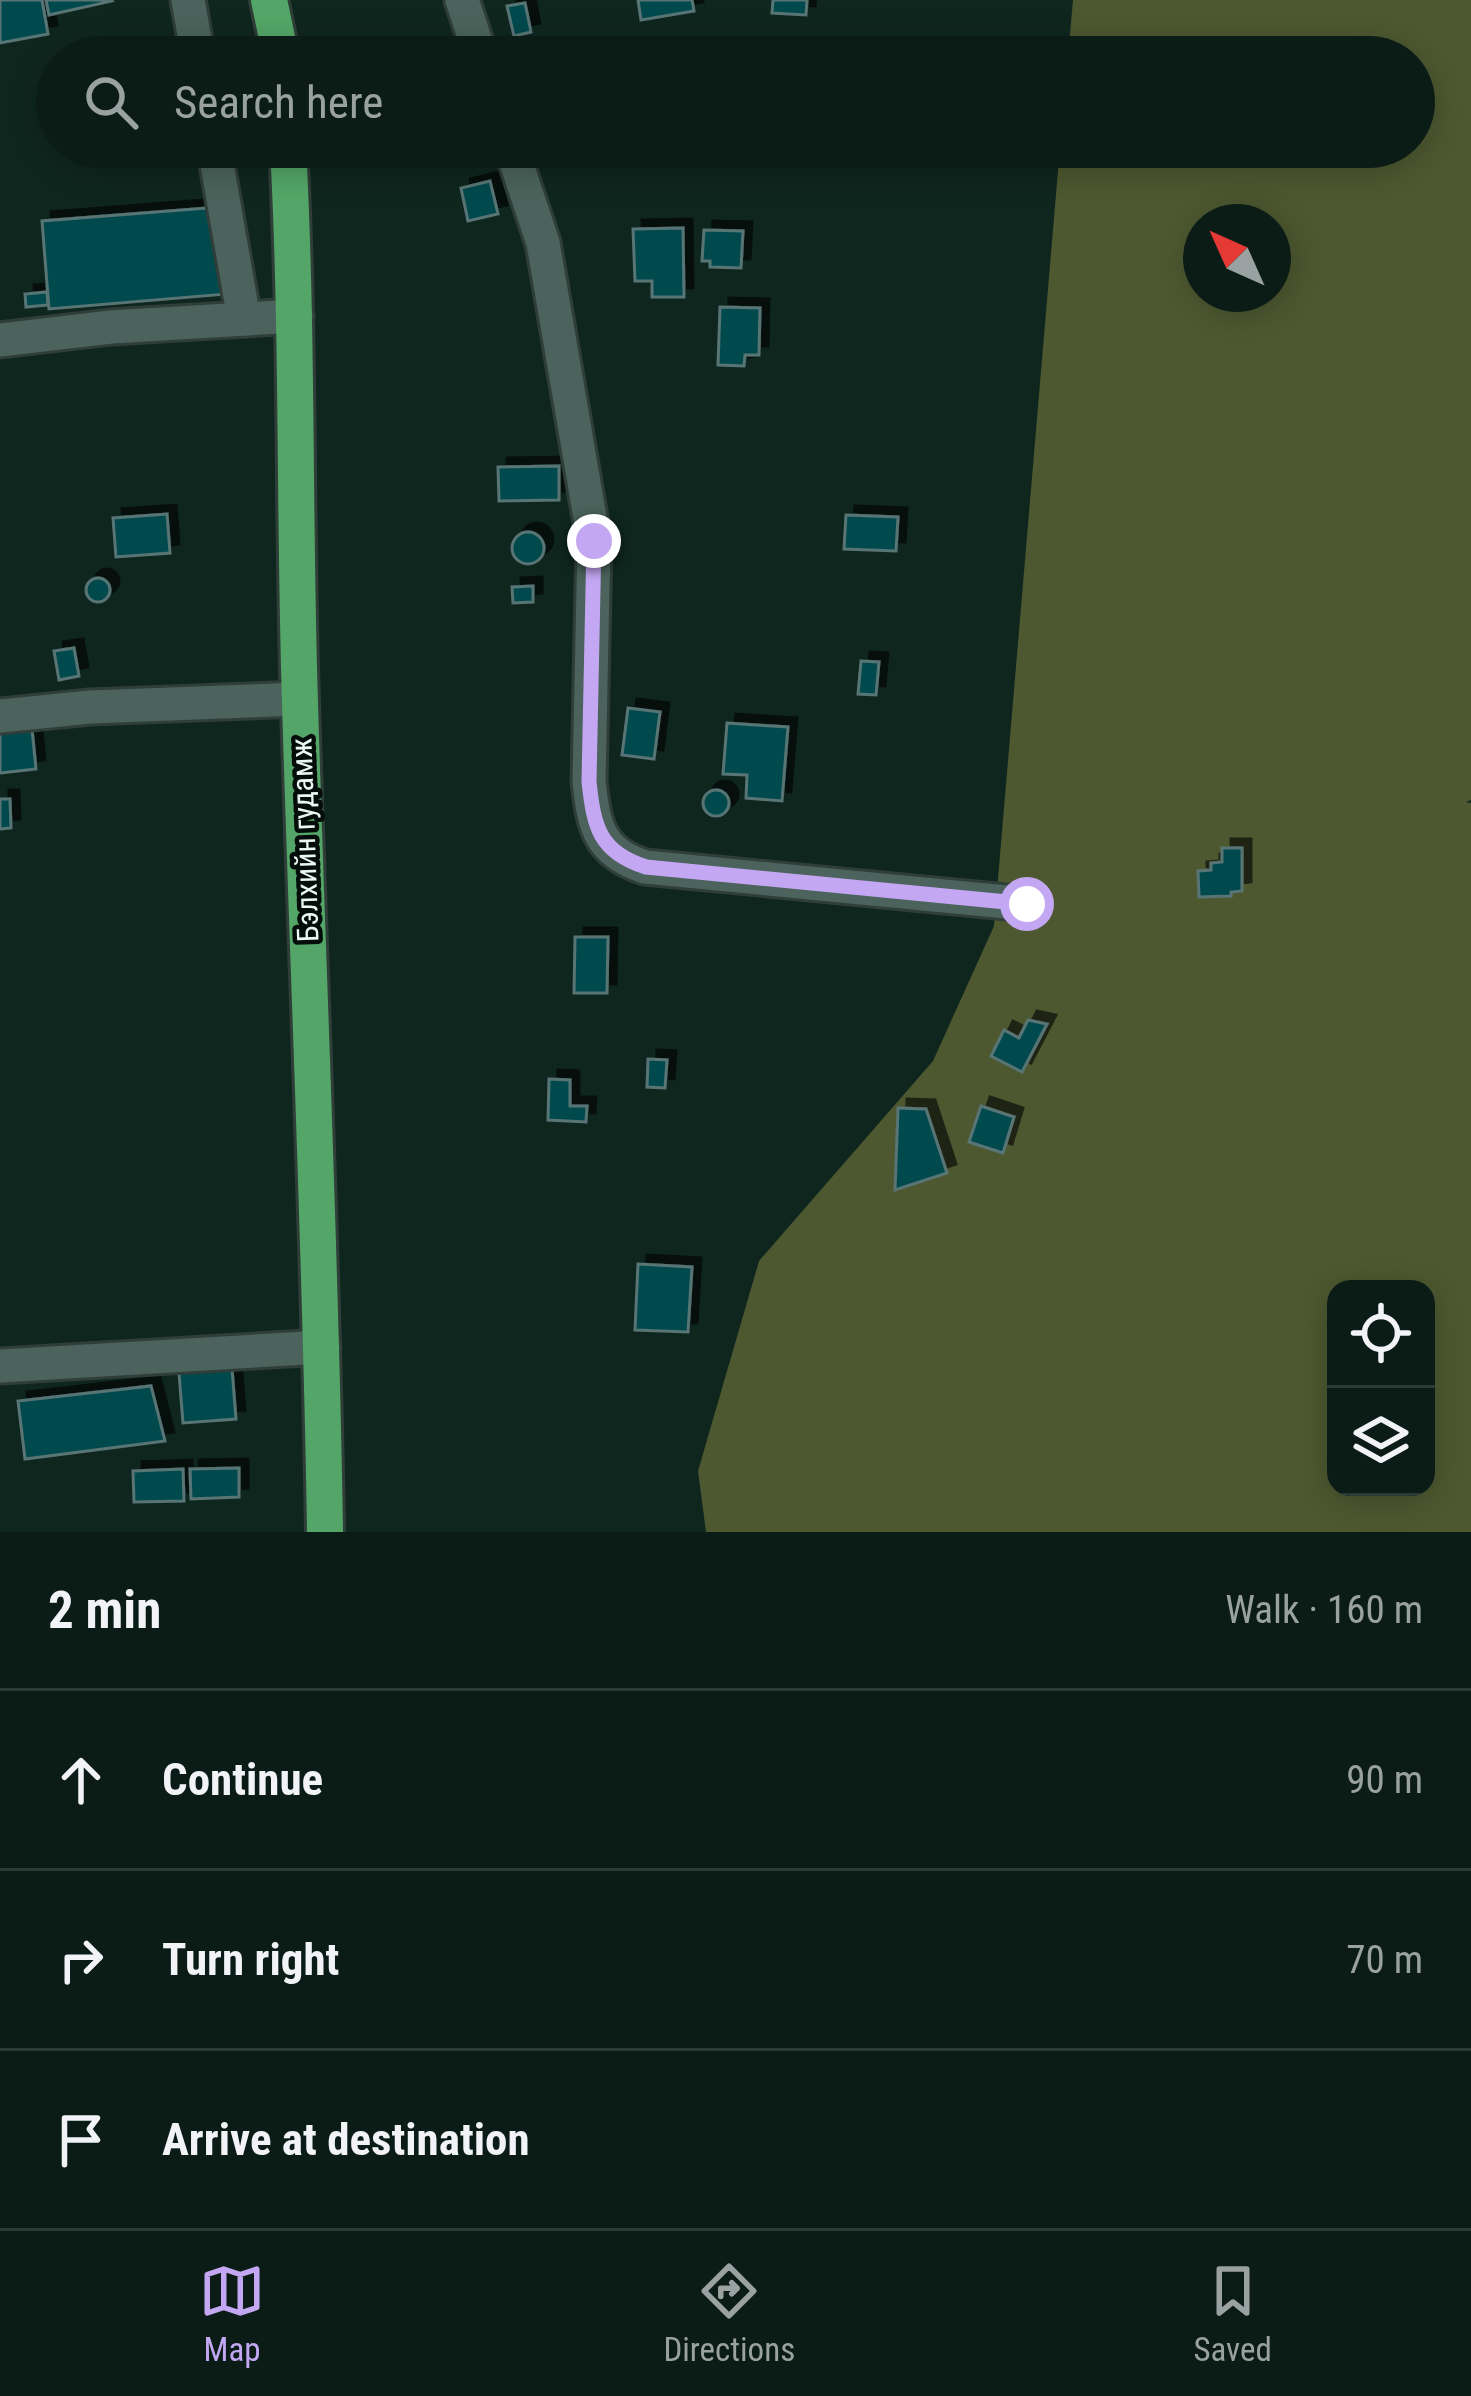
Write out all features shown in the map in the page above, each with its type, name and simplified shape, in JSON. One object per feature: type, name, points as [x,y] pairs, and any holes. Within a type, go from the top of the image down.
[{"type":"main road","points":[[268,0],[276,36]]},
{"type":"main road","name":"Бэлхийн гудамж","points":[[289,168],[296,316],[299,699],[325,1532]]},
{"type":"street","points":[[188,0],[194,36]]},
{"type":"street","points":[[462,0],[474,36]]},
{"type":"street","points":[[218,168],[244,319]]},
{"type":"street","points":[[518,168],[543,243],[594,541],[589,782],[594,821],[607,844],[621,859],[646,867],[1027,904]]},
{"type":"street","points":[[0,340],[111,327],[296,316]]},
{"type":"street","points":[[0,716],[90,707],[299,699]]},
{"type":"street","points":[[0,1366],[322,1347]]},
{"type":"green space","points":[[1073,0],[1471,0],[1471,800],[1466,802],[1471,803],[1471,1532],[706,1532],[698,1471],[759,1261],[933,1061],[994,926],[1058,168],[1435,168],[1435,36],[1070,36]]},
{"type":"building","points":[[0,0],[42,0],[48,34],[0,43]]},
{"type":"building","points":[[46,0],[111,0],[112,1],[49,15]]},
{"type":"building","points":[[638,0],[692,0],[694,11],[641,20]]},
{"type":"building","points":[[773,0],[807,0],[806,15],[772,13]]},
{"type":"building","points":[[525,3],[531,32],[514,36],[507,6]]},
{"type":"building","points":[[490,181],[498,214],[468,221],[461,188]]},
{"type":"building","points":[[219,207],[227,294],[49,309],[42,221]]},
{"type":"building","points":[[683,228],[684,297],[652,297],[652,281],[635,281],[633,229]]},
{"type":"building","points":[[704,230],[743,231],[741,268],[710,267],[710,261],[702,261]]},
{"type":"building","points":[[47,292],[48,305],[26,307],[25,294]]},
{"type":"building","points":[[720,307],[760,308],[759,355],[745,355],[744,366],[718,365]]},
{"type":"building","points":[[559,466],[559,500],[499,501],[498,467]]},
{"type":"building","points":[[167,514],[170,553],[116,557],[113,518]]},
{"type":"building","points":[[846,515],[898,517],[896,551],[844,549]]},
{"type":"building","points":[[528,532],[539,537],[544,548],[539,559],[528,564],[517,559],[512,548],[517,537]]},
{"type":"building","points":[[98,578],[107,581],[107,599],[98,602],[89,599],[86,590],[89,581]]},
{"type":"building","points":[[533,586],[533,602],[513,603],[512,587]]},
{"type":"building","points":[[74,648],[79,676],[59,680],[54,651]]},
{"type":"building","points":[[861,661],[879,662],[876,695],[858,694]]},
{"type":"building","points":[[628,708],[660,712],[654,759],[622,755]]},
{"type":"building","points":[[727,723],[788,727],[782,801],[746,798],[747,775],[723,774]]},
{"type":"building","points":[[32,729],[36,769],[0,773],[0,733]]},
{"type":"building","points":[[716,790],[729,803],[716,816],[703,803]]},
{"type":"building","points":[[0,799],[10,799],[11,828],[0,829]]},
{"type":"building","points":[[1222,848],[1242,848],[1242,891],[1199,897],[1198,871],[1211,870],[1211,863],[1222,862]]},
{"type":"building","points":[[575,937],[608,937],[607,993],[574,993]]},
{"type":"building","points":[[1028,1020],[1047,1024],[1022,1072],[991,1056],[1004,1030],[1019,1038]]},
{"type":"building","points":[[648,1059],[667,1060],[665,1088],[647,1087]]},
{"type":"building","points":[[549,1079],[570,1080],[570,1106],[587,1106],[586,1122],[548,1120]]},
{"type":"building","points":[[981,1106],[1014,1117],[1003,1153],[969,1142]]},
{"type":"building","points":[[898,1108],[926,1109],[947,1173],[895,1190]]},
{"type":"building","points":[[638,1264],[692,1267],[688,1332],[635,1330]]},
{"type":"building","points":[[231,1356],[236,1419],[183,1423],[178,1361]]},
{"type":"building","points":[[151,1386],[165,1441],[25,1459],[18,1401]]},
{"type":"building","points":[[239,1468],[239,1497],[191,1499],[190,1469]]},
{"type":"building","points":[[183,1469],[184,1501],[134,1502],[133,1471]]},
{"type":"route","points":[[594,541],[589,782],[594,821],[621,859],[646,867],[1027,904]]}]
